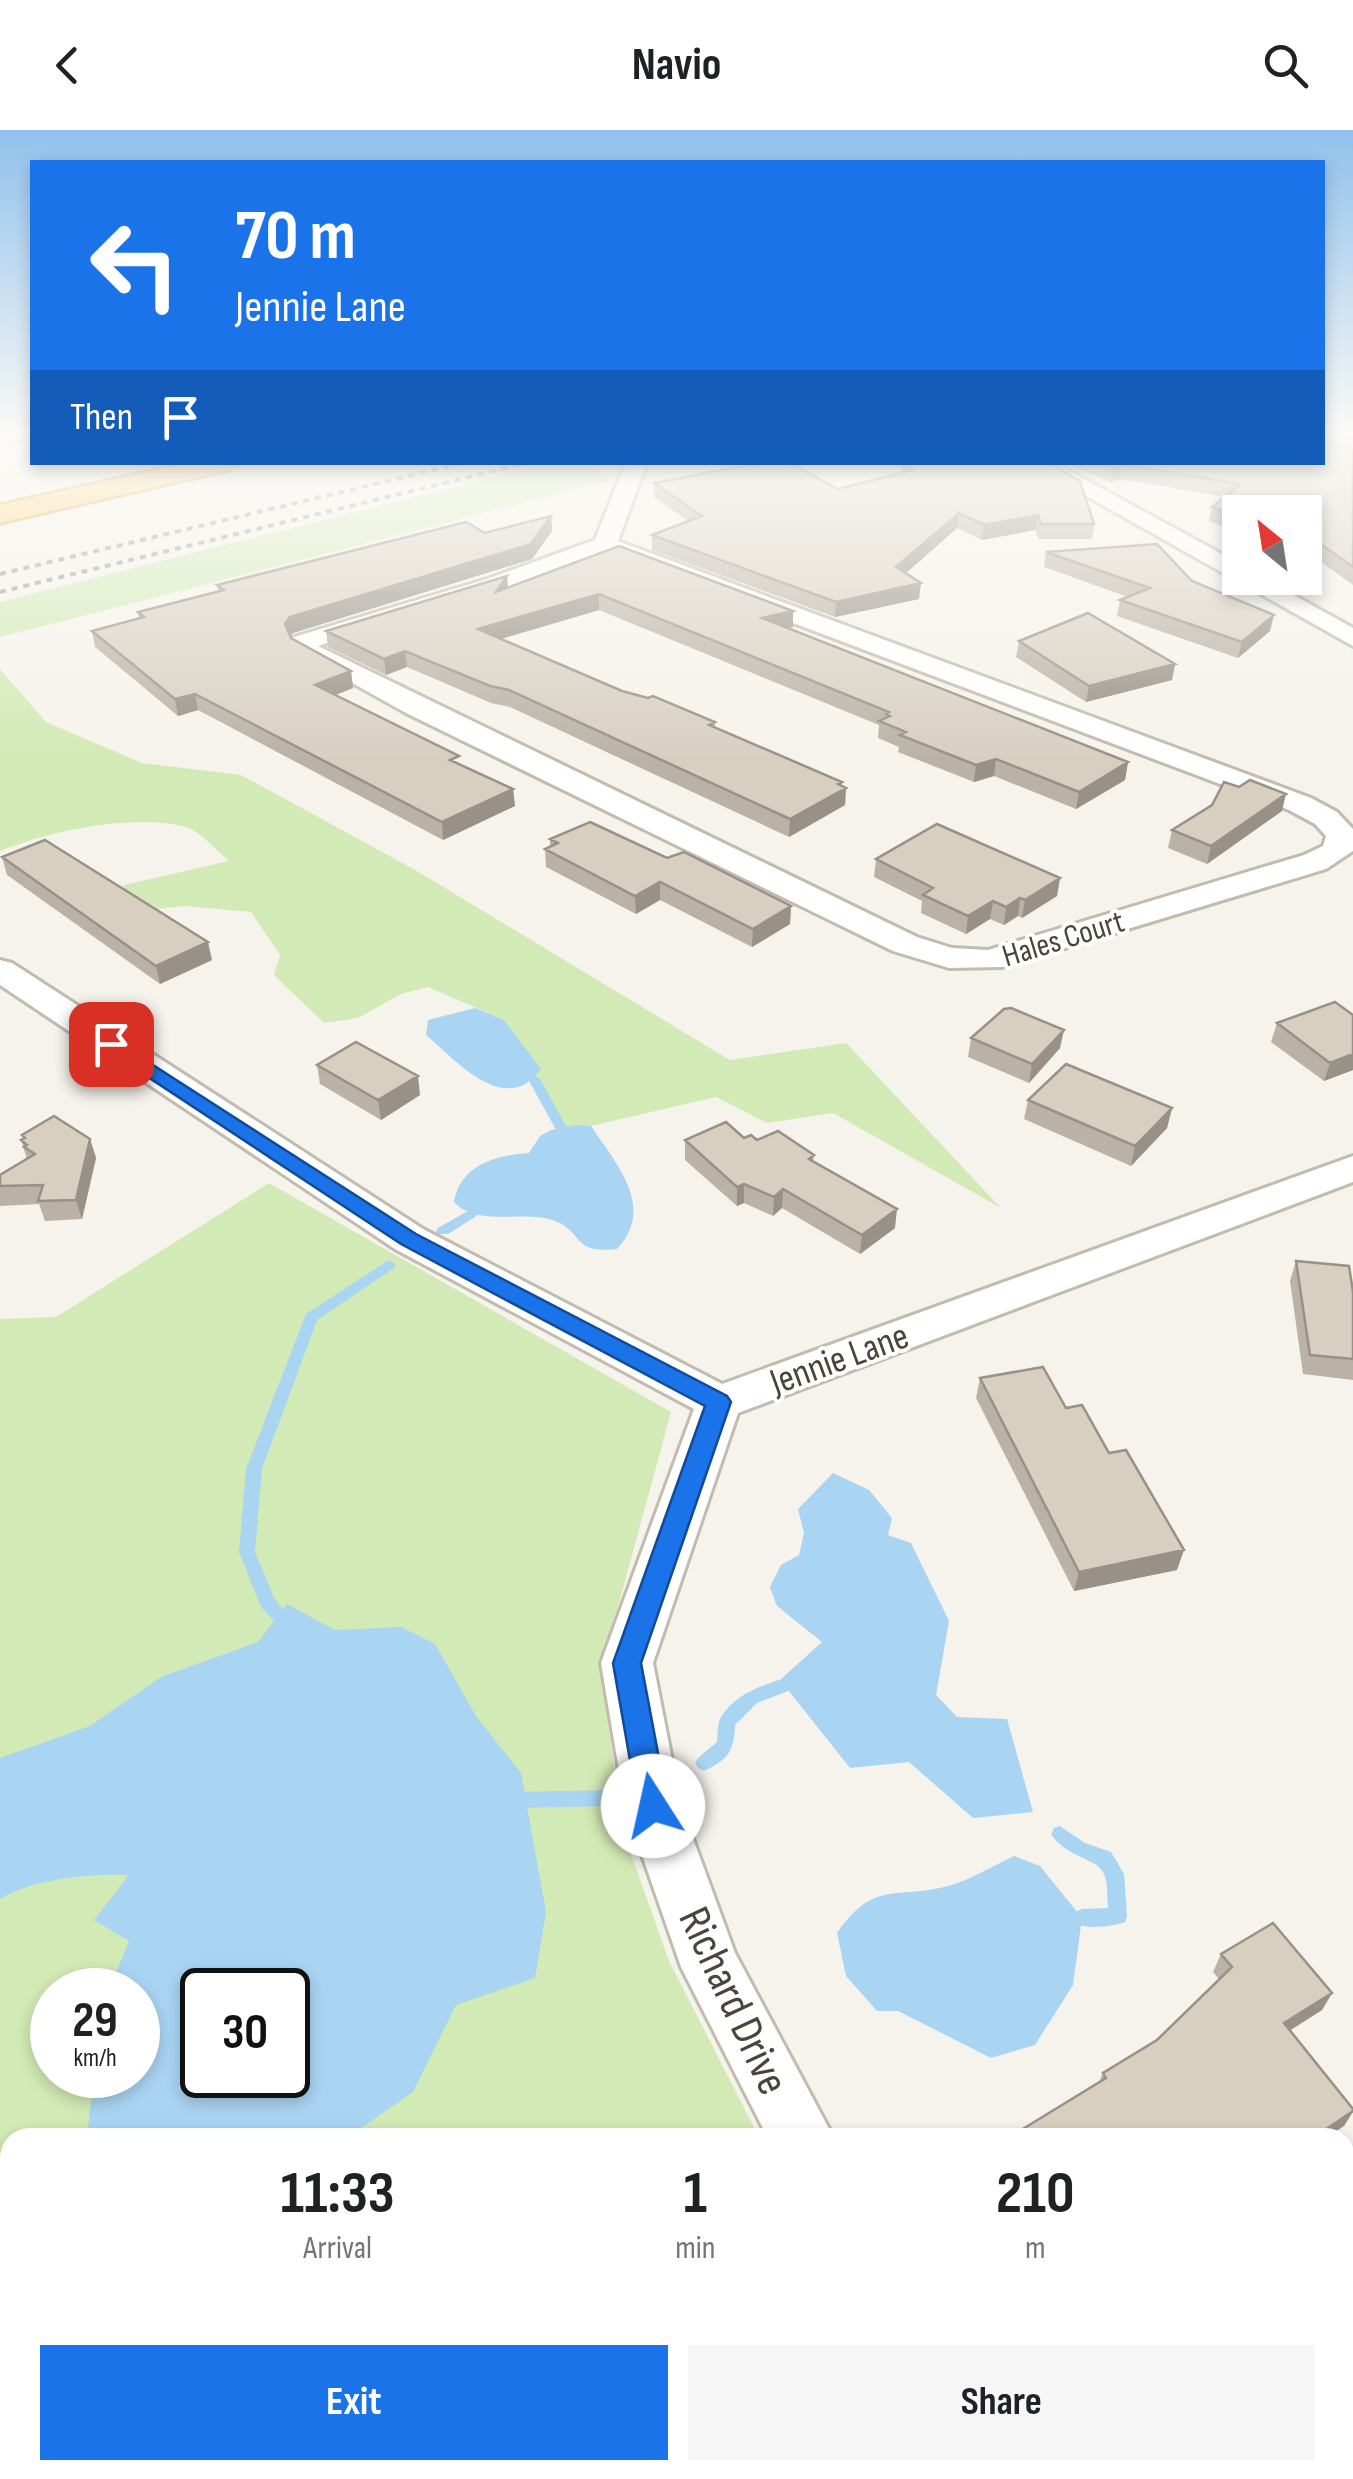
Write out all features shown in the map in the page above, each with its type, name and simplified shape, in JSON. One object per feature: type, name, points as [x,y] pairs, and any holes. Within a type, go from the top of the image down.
[{"type":"street","points":[[1179,541],[1222,564]]},
{"type":"street","name":"Hales Court","points":[[606,544],[1300,804],[1326,818],[1342,835],[1337,851],[1315,862],[990,960],[949,958],[905,944],[416,707],[308,651],[303,642],[496,584],[606,544]]},
{"type":"street","points":[[1277,595],[1353,638]]},
{"type":"street","name":"Jennie Lane","points":[[0,970],[409,1239],[719,1402],[1353,1168]]},
{"type":"street","name":"Richard Drive","points":[[719,1402],[627,1663],[653,1806],[711,1967],[797,2128]]},
{"type":"green space","points":[[242,541],[376,541],[0,637],[0,602]]},
{"type":"green space","points":[[0,669],[46,722],[142,763],[241,775],[417,871],[730,1060],[846,1043],[1001,1208],[833,1113],[767,1123],[716,1097],[591,1126],[561,1128],[534,1079],[540,1069],[504,1020],[428,987],[401,994],[358,1018],[324,1023],[274,975],[280,955],[251,912],[184,906],[106,915],[124,885],[229,861],[192,829],[165,823],[92,826],[0,851]]},
{"type":"green space","points":[[269,1183],[671,1412],[601,1669],[623,1831],[669,1961],[754,2128],[0,2128],[0,1319],[56,1317]]},
{"type":"water","points":[[475,1008],[504,1020],[541,1069],[527,1083],[512,1088],[496,1087],[481,1080],[426,1035],[428,1020]]},
{"type":"water","points":[[576,1125],[591,1126],[628,1186],[633,1218],[617,1249],[585,1246],[555,1221],[476,1214],[454,1202],[464,1179],[481,1164],[529,1153],[540,1136]]},
{"type":"water","points":[[833,1473],[869,1490],[892,1518],[888,1535],[911,1543],[949,1621],[936,1695],[957,1717],[1007,1719],[1033,1812],[973,1818],[909,1762],[850,1768],[780,1680],[822,1642],[777,1606],[770,1587],[781,1565],[799,1555],[804,1533],[798,1509]]},
{"type":"water","points":[[287,1604],[335,1630],[401,1627],[435,1644],[476,1716],[521,1773],[546,1912],[535,1978],[456,2005],[413,2092],[361,2128],[88,2128],[91,2098],[160,2098],[160,1968],[118,1968],[129,1941],[94,1920],[129,1875],[63,1879],[30,1886],[0,1899],[0,1758],[90,1726],[161,1677],[258,1642]]},
{"type":"water","points":[[1014,1856],[1040,1866],[1082,1918],[1073,1985],[1035,2045],[991,2058],[898,2011],[877,2011],[846,1976],[837,1933],[851,1916],[875,1898],[948,1886]]},
{"type":"building","points":[[392,541],[533,541],[290,617],[285,624],[291,638],[351,671],[315,685],[459,756],[450,760],[513,789],[442,822],[195,694],[175,699],[92,631],[144,617],[138,612],[224,590],[217,585]]},
{"type":"building","points":[[667,541],[927,541],[896,567],[921,583],[836,602]]},
{"type":"building","points":[[1322,541],[1353,541],[1353,567],[1322,545]]},
{"type":"building","points":[[1157,544],[1192,581],[1274,615],[1242,642],[1120,600],[1150,588],[1046,552]]},
{"type":"building","points":[[619,546],[793,611],[762,618],[1128,762],[1079,792],[996,759],[976,765],[900,735],[906,732],[879,721],[890,716],[886,714],[889,712],[599,594],[478,629],[622,691],[653,696],[715,722],[709,725],[842,782],[838,784],[846,788],[790,819],[509,690],[405,651],[384,659],[326,631],[507,576],[496,592]]},
{"type":"building","points":[[1088,613],[1175,664],[1089,686],[1019,641]]},
{"type":"building","points":[[1250,780],[1286,794],[1211,846],[1172,830],[1212,805],[1224,782],[1239,787]]},
{"type":"building","points":[[590,822],[667,858],[684,852],[791,906],[753,929],[660,882],[635,896],[545,849],[558,843],[550,839]]},
{"type":"building","points":[[937,824],[1060,878],[1025,900],[1020,898],[1006,907],[993,901],[968,916],[923,895],[933,888],[876,859]]},
{"type":"building","points":[[45,840],[208,942],[156,966],[2,857]]},
{"type":"building","points":[[1335,1002],[1353,1015],[1353,1054],[1330,1063],[1277,1023]]},
{"type":"building","points":[[1011,1008],[1064,1030],[1032,1064],[971,1038],[1004,1009]]},
{"type":"building","points":[[356,1042],[418,1076],[378,1100],[317,1065]]},
{"type":"building","points":[[1066,1064],[1172,1108],[1135,1146],[1028,1100]]},
{"type":"building","points":[[54,1116],[90,1139],[76,1200],[38,1201],[43,1185],[0,1186],[0,1175],[35,1154],[24,1147],[27,1145],[21,1140],[25,1138],[22,1135]]},
{"type":"building","points":[[726,1122],[744,1138],[751,1135],[757,1140],[778,1131],[814,1155],[809,1159],[897,1209],[862,1235],[783,1189],[774,1197],[744,1184],[737,1187],[685,1140]]},
{"type":"building","points":[[1296,1261],[1349,1266],[1353,1359],[1310,1355]]},
{"type":"building","points":[[1043,1367],[1066,1408],[1082,1405],[1109,1453],[1126,1450],[1184,1550],[1079,1572],[980,1378]]},
{"type":"building","points":[[1273,1923],[1332,1993],[1284,2023],[1353,2111],[1328,2128],[1024,2128],[1106,2078],[1103,2073],[1157,2040],[1232,1967],[1221,1954]]},
{"type":"waterway","points":[[534,1079],[561,1128]]},
{"type":"waterway","points":[[443,1231],[473,1212]]},
{"type":"waterway","points":[[279,1615],[267,1602],[247,1552],[254,1469],[311,1317],[389,1265]]},
{"type":"waterway","points":[[704,1763],[726,1745],[727,1722],[751,1698],[785,1685]]},
{"type":"waterway","points":[[515,1800],[611,1798]]},
{"type":"waterway","points":[[1060,1834],[1079,1849],[1105,1858],[1115,1874],[1118,1916],[1082,1918]]},
{"type":"railway","points":[[0,574],[139,541]]},
{"type":"railway","points":[[0,592],[209,541]]},
{"type":"route","points":[[111,1044],[409,1239],[719,1402],[627,1663],[653,1806]]}]
